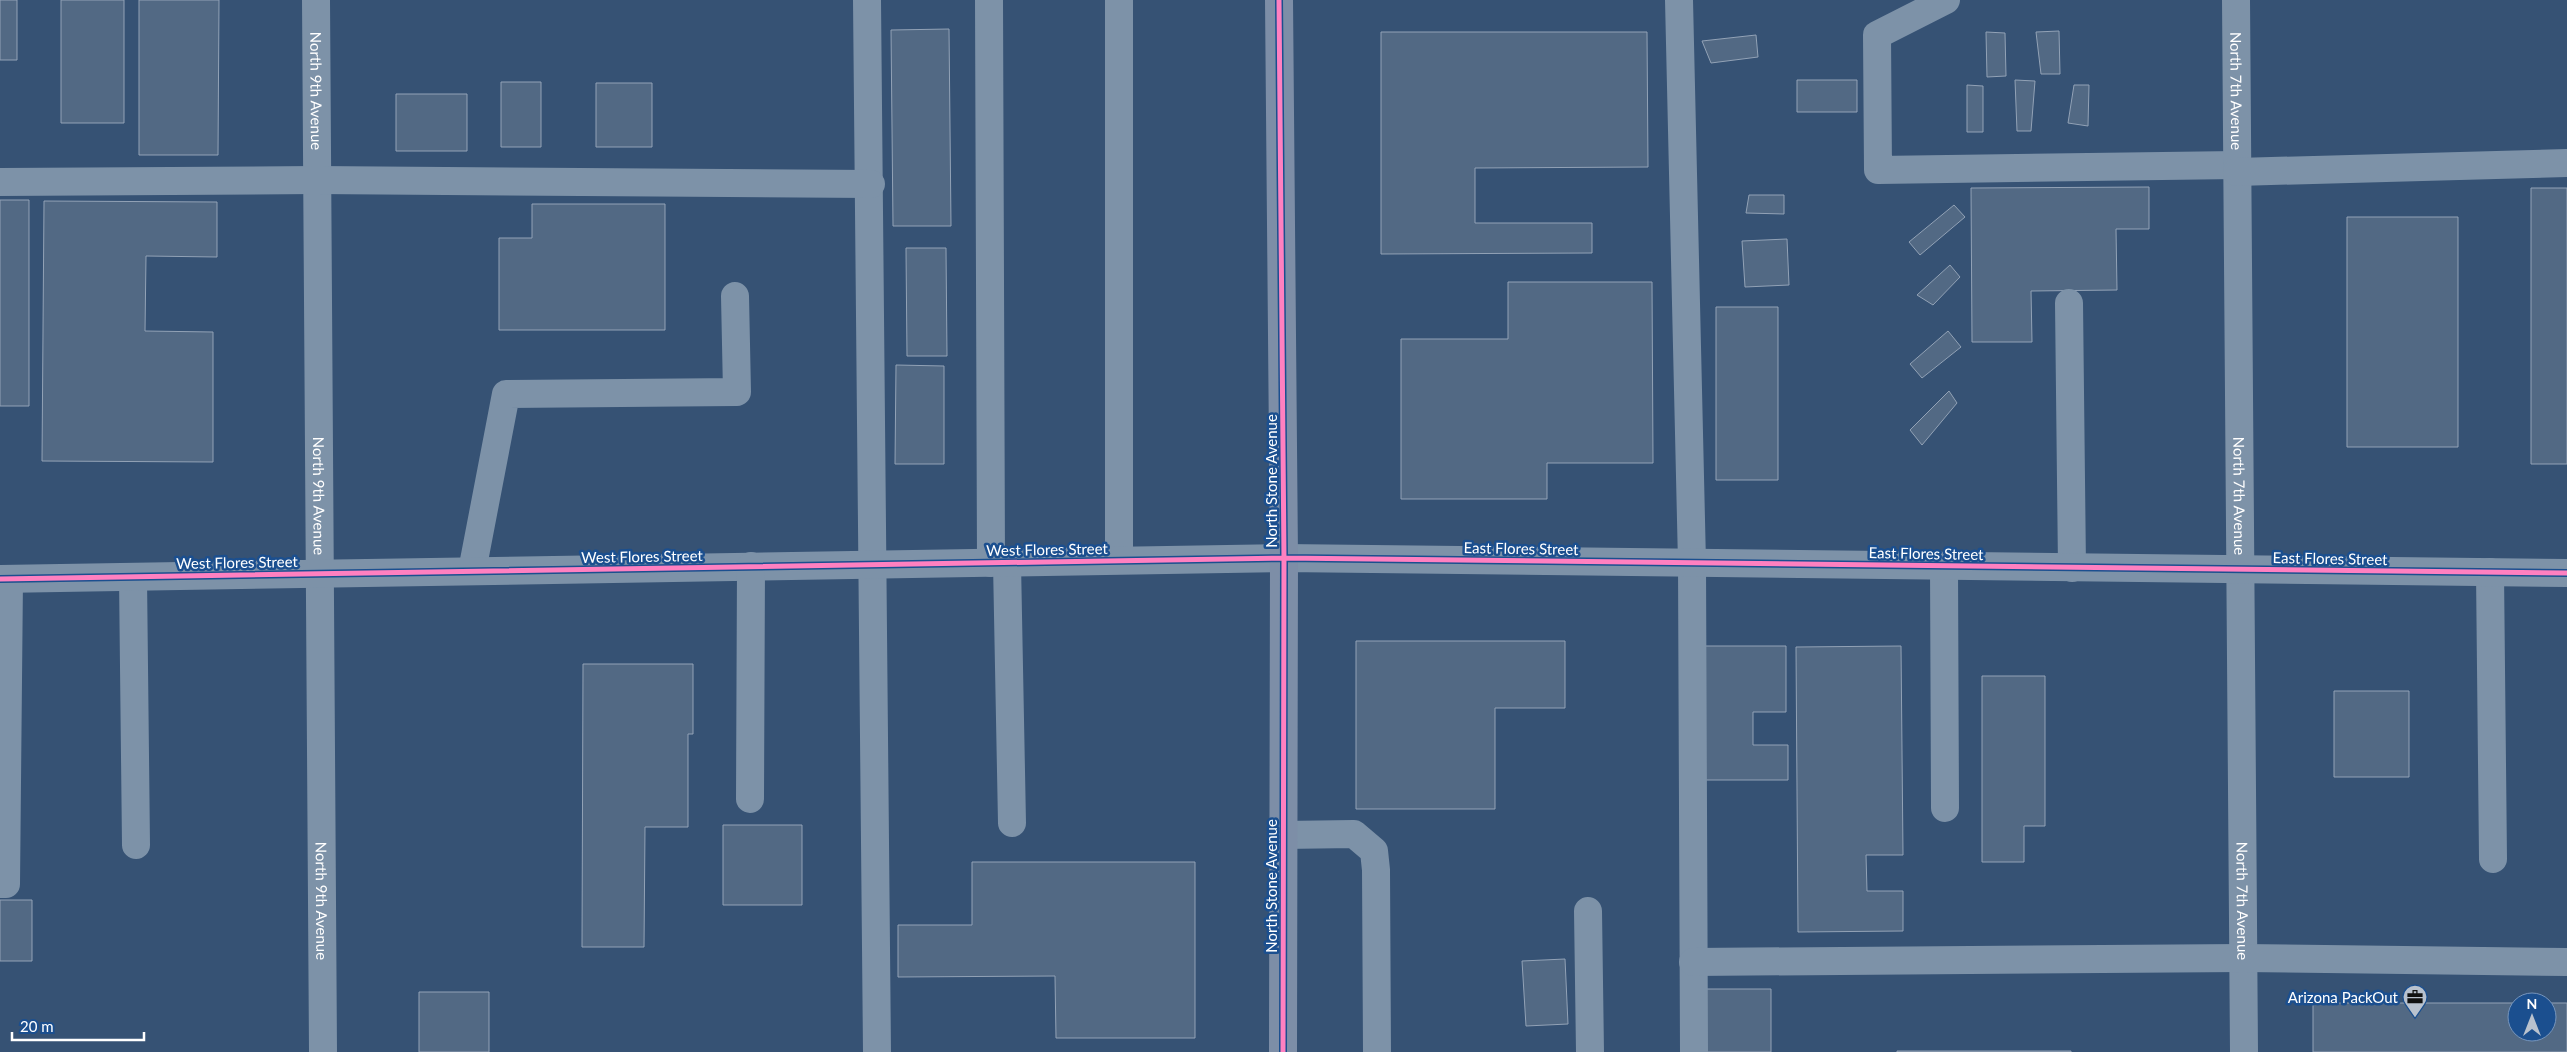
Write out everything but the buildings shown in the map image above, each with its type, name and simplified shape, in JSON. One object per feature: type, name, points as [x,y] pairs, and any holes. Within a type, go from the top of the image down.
[{"type":"main road","name":"North Stone Avenue","points":[[1279,0],[1284,558],[1283,1052]]},
{"type":"street","name":"North 9th Avenue","points":[[316,0],[323,1052]]},
{"type":"street","points":[[867,0],[871,184],[877,1052]]},
{"type":"street","points":[[989,0],[999,563],[1012,823]]},
{"type":"street","points":[[1118,0],[1119,560]]},
{"type":"street","points":[[1679,0],[1692,563],[1694,1052]]},
{"type":"street","points":[[1946,0],[1877,35],[1878,170],[2237,169],[2567,163]]},
{"type":"street","name":"North 7th Avenue","points":[[2236,0],[2244,1052]]},
{"type":"street","points":[[0,182],[316,180],[871,184]]},
{"type":"street","points":[[472,572],[506,394],[737,392],[734,296]]},
{"type":"street","points":[[2070,303],[2072,568]]},
{"type":"street","name":"West Flores Street","points":[[5,579],[1284,558]]},
{"type":"street","name":"East Flores Street","points":[[1284,558],[2567,573]]},
{"type":"street","points":[[750,799],[751,566]]},
{"type":"street","points":[[1944,566],[1945,808]]},
{"type":"street","points":[[2490,572],[2493,859]]},
{"type":"street","points":[[133,577],[136,845]]},
{"type":"street","points":[[0,884],[6,884],[5,579]]},
{"type":"street","points":[[1283,835],[1354,834],[1374,851],[1376,870],[1377,1052]]},
{"type":"street","points":[[1588,912],[1590,1052]]},
{"type":"street","points":[[1693,962],[2243,958],[2567,962]]},
{"type":"cycle path","points":[[1279,0],[1284,558],[1283,1052]]},
{"type":"cycle path","points":[[0,579],[1284,558],[2567,573]]},
{"type":"place","name":"Arizona PackOut","points":[[2415,1018]]}]
